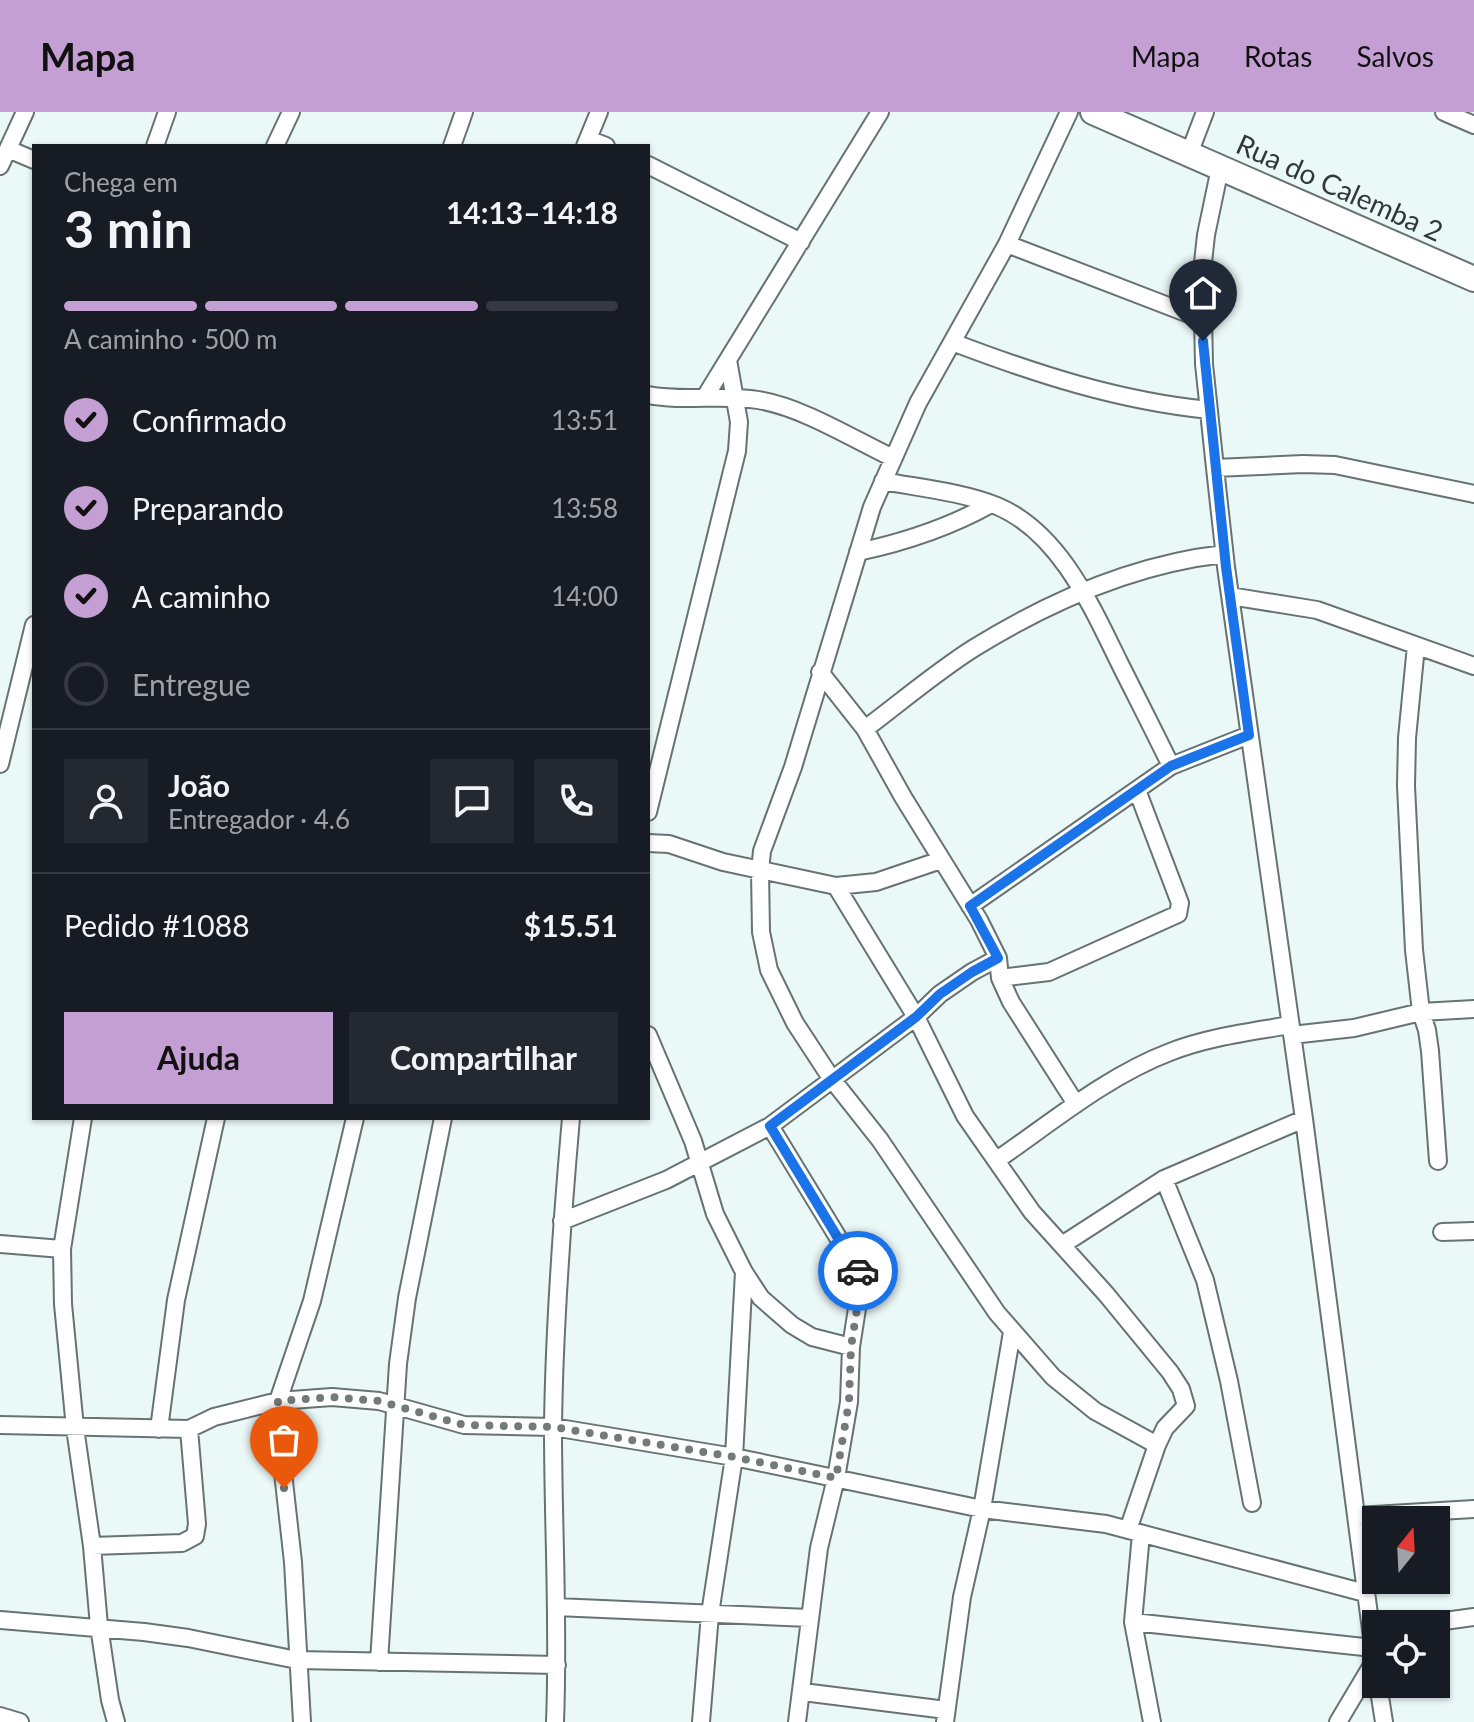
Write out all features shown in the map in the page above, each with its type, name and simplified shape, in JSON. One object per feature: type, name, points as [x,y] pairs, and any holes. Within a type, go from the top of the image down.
[{"type":"main road","name":"Rua do Calemba 2","points":[[1093,112],[1474,279]]},
{"type":"street","points":[[0,166],[25,112]]},
{"type":"street","points":[[156,144],[167,112]]},
{"type":"street","points":[[276,144],[291,112]]},
{"type":"street","points":[[453,144],[464,112]]},
{"type":"street","points":[[587,142],[599,112]]},
{"type":"street","points":[[705,397],[880,112]]},
{"type":"street","points":[[1069,112],[1007,244],[918,403],[883,481],[820,672],[793,767],[762,851],[761,932],[769,970],[795,1023],[1012,1332],[1053,1377],[1095,1411],[1157,1445]]},
{"type":"street","points":[[1189,154],[1205,112]]},
{"type":"street","points":[[1444,112],[1474,125]]},
{"type":"street","points":[[8,149],[32,159]]},
{"type":"street","points":[[650,166],[801,242]]},
{"type":"street","points":[[1220,168],[1202,272],[1209,410],[1224,554],[1304,1119],[1362,1564]]},
{"type":"street","points":[[1007,244],[1202,319]]},
{"type":"street","points":[[952,342],[1111,395],[1209,410]]},
{"type":"street","points":[[650,804],[737,451],[737,398],[728,360]]},
{"type":"street","points":[[650,395],[665,399],[705,397],[762,401],[796,412],[893,458]]},
{"type":"street","points":[[1215,468],[1335,465],[1474,494]]},
{"type":"street","points":[[883,481],[991,504],[1019,518],[1034,530],[1051,547],[1084,592],[1171,766]]},
{"type":"street","points":[[858,552],[898,544],[957,523],[991,504]]},
{"type":"street","points":[[865,729],[972,650],[1010,627],[1084,592],[1160,564],[1224,554]]},
{"type":"street","points":[[1230,596],[1317,610],[1474,666]]},
{"type":"street","points":[[0,764],[3,739],[32,632]]},
{"type":"street","points":[[1416,646],[1407,738],[1406,786],[1414,950],[1421,1012],[1430,1051],[1438,1161]]},
{"type":"street","points":[[820,672],[865,729],[970,906],[998,958],[1000,978],[1011,1002],[1076,1104]]},
{"type":"street","points":[[970,906],[1171,766],[1249,735]]},
{"type":"street","points":[[1000,978],[1049,972],[1178,914],[1180,903],[1137,790]]},
{"type":"street","points":[[650,843],[683,847],[723,862],[836,886],[876,882],[941,860]]},
{"type":"street","points":[[836,886],[916,1017],[965,1116],[1032,1212],[1161,1361],[1181,1389],[1186,1406],[1165,1428],[1157,1445],[1135,1532],[1133,1622],[1152,1722]]},
{"type":"street","points":[[562,1221],[654,1186],[770,1126],[916,1017],[940,994],[998,958]]},
{"type":"street","points":[[997,1160],[1076,1104],[1140,1065],[1201,1041],[1291,1030],[1354,1028],[1421,1012],[1474,1009]]},
{"type":"street","points":[[650,1040],[700,1164],[715,1214],[744,1272],[761,1298],[792,1325],[812,1337],[851,1347]]},
{"type":"street","points":[[1062,1245],[1164,1179],[1304,1119]]},
{"type":"street","points":[[83,1120],[62,1249],[63,1304],[99,1626],[116,1722]]},
{"type":"street","points":[[159,1429],[176,1300],[216,1120]]},
{"type":"street","points":[[302,1722],[293,1562],[277,1419],[278,1401],[312,1301],[355,1120]]},
{"type":"street","points":[[379,1662],[396,1405],[407,1298],[443,1120]]},
{"type":"street","points":[[555,1722],[553,1427],[562,1221],[571,1120]]},
{"type":"street","points":[[770,1126],[861,1276],[851,1347],[849,1402],[836,1478],[819,1548],[797,1722]]},
{"type":"street","points":[[1164,1179],[1205,1280],[1229,1381],[1252,1503]]},
{"type":"street","points":[[1442,1232],[1474,1231]]},
{"type":"street","points":[[0,1244],[62,1249]]},
{"type":"street","points":[[701,1722],[710,1614],[734,1457],[744,1272]]},
{"type":"street","points":[[803,1692],[946,1716],[962,1597],[982,1509],[1012,1332]]},
{"type":"street","points":[[0,1425],[189,1429],[214,1417],[278,1401],[332,1397],[396,1405],[464,1425],[553,1427],[734,1457],[982,1509],[1106,1524],[1362,1592]]},
{"type":"street","points":[[92,1546],[182,1543],[195,1536],[197,1524],[189,1429]]},
{"type":"street","points":[[1357,1516],[1474,1509]]},
{"type":"street","points":[[556,1607],[809,1618]]},
{"type":"street","points":[[1450,1620],[1474,1617]]},
{"type":"street","points":[[0,1620],[99,1626],[188,1638],[297,1660],[557,1665]]},
{"type":"street","points":[[1133,1622],[1362,1641]]},
{"type":"street","points":[[1338,1722],[1362,1669]]},
{"type":"street","points":[[1380,1698],[1384,1722]]},
{"type":"street","points":[[105,1722],[110,1700]]},
{"type":"street","points":[[0,1716],[20,1722]]},
{"type":"way so far","points":[[284,1488],[278,1401],[332,1397],[379,1401],[464,1425],[553,1427],[734,1457],[836,1478],[849,1402],[851,1347],[861,1283],[858,1271]]},
{"type":"route","points":[[858,1271],[770,1126],[916,1017],[940,994],[998,958],[970,906],[1171,766],[1249,735],[1226,567],[1203,341]]}]
